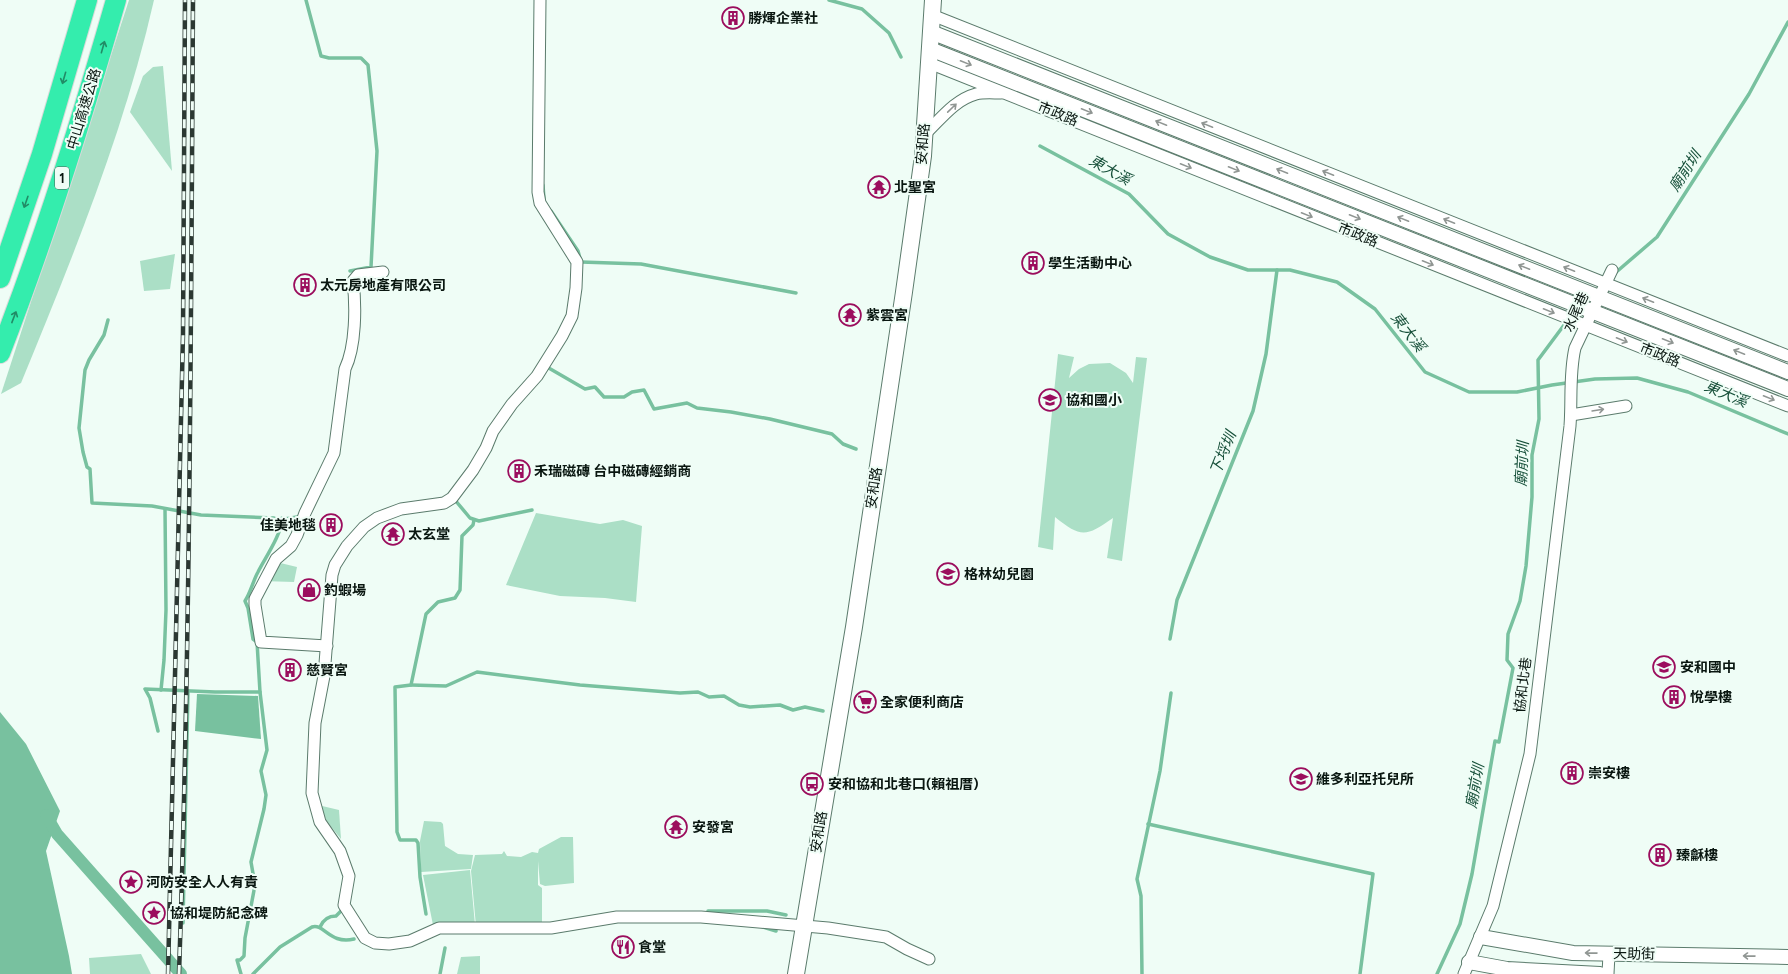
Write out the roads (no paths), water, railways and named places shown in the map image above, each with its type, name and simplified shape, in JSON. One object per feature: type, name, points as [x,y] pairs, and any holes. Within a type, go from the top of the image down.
[{"type":"highway","name":"中山高速公路","points":[[0,278],[42,154],[87,0]]},
{"type":"highway","name":"中山高速公路","points":[[0,354],[27,283],[79,126],[116,0]]},
{"type":"main road","name":"安和路","points":[[796,974],[854,626],[904,292],[922,163],[932,8]]},
{"type":"street","points":[[540,0],[538,192],[540,203],[577,262],[576,288],[572,316],[538,376],[512,404],[500,420],[493,431],[480,459],[452,498],[444,503],[401,509],[377,518],[364,527],[347,546],[335,565],[332,575],[328,646],[316,723],[312,793],[320,822],[340,851],[349,876],[344,905],[357,928],[365,938],[369,941],[389,944],[410,941],[439,928],[552,928],[617,917],[701,917],[828,928],[886,937],[929,959]]},
{"type":"street","points":[[932,8],[1788,356]]},
{"type":"street","points":[[931,32],[1788,372]]},
{"type":"street","name":"市政路","points":[[930,56],[1006,93],[1294,210],[1788,406]]},
{"type":"street","name":"市政路","points":[[930,56],[1592,311],[1788,389]]},
{"type":"street","points":[[924,135],[954,105],[964,99],[976,94],[1006,93]]},
{"type":"street","name":"水尾巷","points":[[1572,403],[1572,369],[1575,348],[1612,270]]},
{"type":"street","points":[[328,646],[261,642],[255,599],[276,559],[291,546],[297,535],[305,513],[334,453],[343,376],[349,360],[356,307],[354,281],[358,275],[383,272]]},
{"type":"street","name":"協和北巷","points":[[1466,968],[1494,906],[1530,754],[1572,403]]},
{"type":"street","points":[[1571,415],[1626,406]]},
{"type":"street","name":"天助街","points":[[1481,937],[1573,953],[1788,957]]},
{"type":"street","points":[[1608,974],[1609,954]]},
{"type":"street","points":[[1466,968],[1600,974]]},
{"type":"waterway","points":[[306,0],[321,56],[329,58],[361,58],[368,65],[377,151],[371,267],[350,271]]},
{"type":"waterway","name":"東大溪","points":[[829,0],[862,9],[889,33],[901,57]]},
{"type":"waterway","name":"廟前圳","points":[[1614,274],[1657,237],[1749,94],[1788,22]]},
{"type":"waterway","name":"東大溪","points":[[1040,146],[1129,194],[1168,234],[1210,257],[1248,270],[1290,270],[1337,282],[1375,309],[1425,372],[1469,392],[1517,392],[1595,379],[1637,378],[1688,392],[1788,434]]},
{"type":"waterway","points":[[543,185],[544,199]]},
{"type":"waterway","points":[[551,211],[578,251],[581,262]]},
{"type":"waterway","points":[[581,262],[641,264],[796,293]]},
{"type":"waterway","name":"下埒圳","points":[[1170,639],[1177,600],[1253,411],[1266,354],[1277,270]]},
{"type":"waterway","name":"廟前圳","points":[[1437,974],[1460,924],[1472,874],[1495,741],[1499,742],[1513,668],[1507,660],[1508,634],[1520,601],[1526,566],[1532,497],[1532,455],[1539,419],[1538,360],[1576,309]]},
{"type":"waterway","points":[[108,320],[104,335],[89,360],[85,370],[79,428],[87,467],[90,469],[92,503],[152,506],[201,515],[274,518],[278,520],[297,517]]},
{"type":"waterway","points":[[547,367],[585,389],[595,387],[604,397],[624,397],[632,392],[644,390],[654,409],[687,403],[697,408],[770,419],[832,434],[843,444],[856,449]]},
{"type":"waterway","points":[[455,500],[470,518],[479,521],[532,510]]},
{"type":"waterway","points":[[161,690],[166,610],[165,509]]},
{"type":"waterway","points":[[260,692],[257,642],[253,639],[248,608],[245,601],[256,575],[276,538],[282,518]]},
{"type":"waterway","points":[[426,914],[420,877],[418,843],[416,840],[400,840],[397,832],[395,687],[411,685],[426,614],[438,602],[455,598],[460,590],[462,536],[473,525],[474,520]]},
{"type":"waterway","points":[[411,685],[446,686],[477,672],[580,685],[680,693],[698,692],[709,697],[724,696],[739,705],[750,707],[780,705],[793,710],[805,707],[823,711]]},
{"type":"waterway","points":[[158,731],[150,698],[145,689],[260,692],[267,750],[261,771],[266,795],[251,862],[255,885],[245,938],[244,956],[240,960],[237,960],[241,974]]},
{"type":"waterway","points":[[183,923],[188,691]]},
{"type":"waterway","points":[[1142,974],[1141,896],[1137,879],[1160,771],[1171,693]]},
{"type":"waterway","points":[[46,815],[57,834],[181,974]]},
{"type":"waterway","points":[[1148,824],[1373,874],[1360,974]]},
{"type":"waterway","points":[[320,927],[326,919],[336,916],[344,908]]},
{"type":"waterway","points":[[708,911],[767,911],[786,915]]},
{"type":"waterway","points":[[253,974],[280,947],[312,927],[320,928],[333,937],[339,939],[354,939]]},
{"type":"waterway","points":[[763,927],[776,931]]},
{"type":"waterway","points":[[440,974],[445,948]]},
{"type":"railway","points":[[168,974],[183,334],[185,0]]},
{"type":"railway","points":[[179,974],[188,609],[193,0]]},
{"type":"place","name":"勝煇企業社","points":[[733,18]]},
{"type":"place","name":"北聖宮","points":[[879,187]]},
{"type":"place","name":"學生活動中心","points":[[1033,263]]},
{"type":"place","name":"太元房地產有限公司","points":[[305,285]]},
{"type":"place","name":"紫雲宮","points":[[850,315]]},
{"type":"place","name":"協和國小","points":[[1050,400]]},
{"type":"place","name":"禾瑞磁磚 台中磁磚經銷商","points":[[519,471]]},
{"type":"place","name":"佳美地毯","points":[[331,525]]},
{"type":"place","name":"太玄堂","points":[[393,534]]},
{"type":"place","name":"格林幼兒園","points":[[948,574]]},
{"type":"place","name":"釣蝦場","points":[[309,590]]},
{"type":"place","name":"安和國中","points":[[1664,667]]},
{"type":"place","name":"慈賢宮","points":[[290,670]]},
{"type":"place","name":"悅學樓","points":[[1674,697]]},
{"type":"place","name":"全家便利商店","points":[[865,702]]},
{"type":"place","name":"崇安樓","points":[[1572,773]]},
{"type":"place","name":"維多利亞托兒所","points":[[1301,779]]},
{"type":"place","name":"安和協和北巷口(賴祖厝)","points":[[812,784]]},
{"type":"place","name":"安發宮","points":[[676,827]]},
{"type":"place","name":"臻龢樓","points":[[1660,855]]},
{"type":"place","name":"河防安全人人有責","points":[[131,882]]},
{"type":"place","name":"協和堤防紀念碑","points":[[154,913]]},
{"type":"place","name":"食堂","points":[[623,947]]}]
